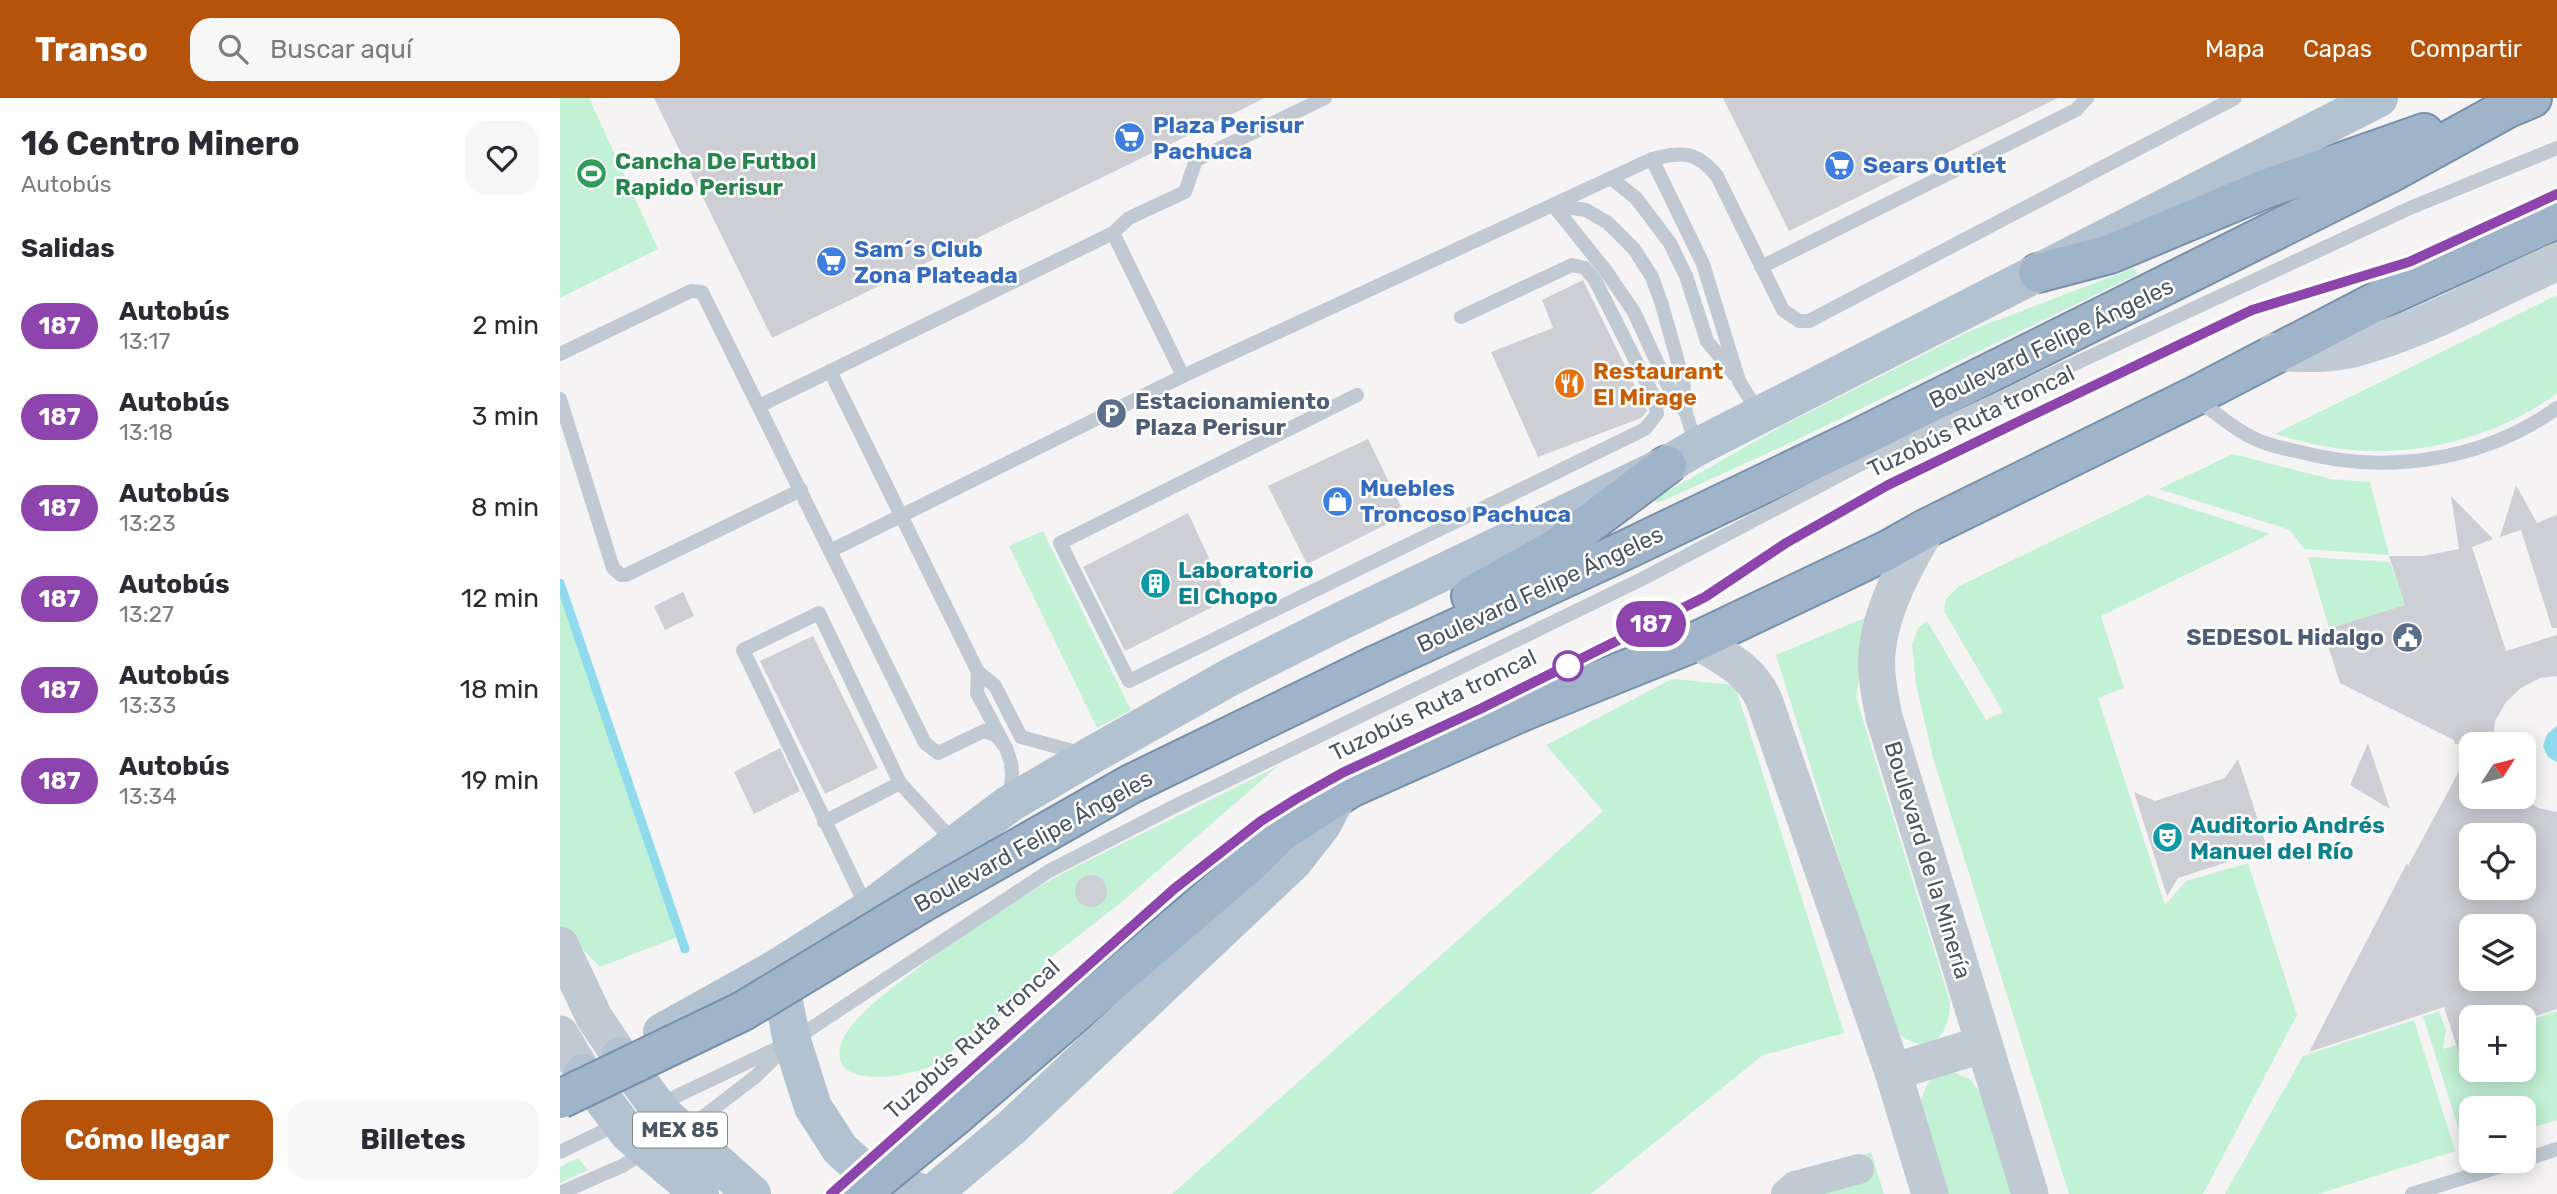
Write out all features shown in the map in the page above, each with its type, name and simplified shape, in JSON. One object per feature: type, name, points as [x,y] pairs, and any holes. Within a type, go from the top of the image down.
[{"type":"highway","points":[[2038,273],[2110,254],[2265,189],[2416,136],[2519,104]]},
{"type":"highway","name":"Boulevard Felipe Ángeles","points":[[568,1085],[743,1011],[923,902],[1131,784],[1376,665],[1853,441],[2388,174],[2519,104]]},
{"type":"highway","points":[[861,1181],[1251,862],[1280,833],[1340,784],[1697,641],[1888,550],[1927,528],[2195,397],[2275,352],[2383,298],[2557,219]]},
{"type":"highway","points":[[1376,665],[1452,607],[1558,547],[1683,442]]},
{"type":"main road","name":"Boulevard Felipe Ángeles","points":[[568,1085],[777,968],[868,910],[1009,804],[1232,676],[1683,442],[1760,415],[2379,98]]},
{"type":"main road","points":[[2275,352],[2318,353],[2353,349],[2430,321],[2557,262]]},
{"type":"main road","points":[[932,1194],[1012,1127],[1293,862],[1322,825],[1340,784]]},
{"type":"main road","points":[[777,968],[792,1041],[813,1107],[861,1181],[900,1186],[926,1194]]},
{"type":"main road","name":"MEX 85","points":[[620,1056],[651,1127],[700,1194]]},
{"type":"main road","name":"MEX 85","points":[[568,1085],[651,1127],[752,1194]]},
{"type":"street","name":"Boulevard de la Minería","points":[[1927,528],[1889,602],[1877,651],[1877,679],[1884,717],[2030,1194]]},
{"type":"street","points":[[1697,641],[1741,669],[1757,684],[1893,1072],[1930,1194]]},
{"type":"street","points":[[560,945],[594,1017],[620,1056]]},
{"type":"street","points":[[560,1034],[568,1085]]},
{"type":"street","points":[[1893,1072],[1984,1044]]},
{"type":"street","points":[[1786,1194],[1795,1186],[1859,1169]]},
{"type":"lane","points":[[759,406],[1113,233],[1129,218],[1185,192],[1196,160],[1325,98]]},
{"type":"lane","points":[[1761,267],[2076,110],[2087,98]]},
{"type":"lane","points":[[830,551],[1183,376],[1653,159],[1678,153],[1695,156],[1708,164],[1717,176],[1783,310],[1799,321],[1809,321],[2235,98]]},
{"type":"lane","name":"Tuzobús Ruta troncal","points":[[560,1193],[622,1166],[651,1127],[792,1041],[1049,871],[1177,805],[1642,579],[1876,456],[2410,208],[2557,148]]},
{"type":"lane","points":[[1653,159],[1703,264],[1739,381]]},
{"type":"lane","points":[[1611,178],[1636,198],[1670,243],[1686,276],[1707,341],[1739,381],[1760,415]]},
{"type":"lane","name":"Tuzobús Ruta troncal","points":[[1455,721],[1705,597],[1786,543],[1888,485],[2024,419],[2252,310],[2409,262],[2557,194]]},
{"type":"lane","points":[[1553,205],[1586,210],[1608,223],[1634,249],[1651,277],[1662,305],[1683,380],[1683,442]]},
{"type":"lane","points":[[1553,205],[1606,271],[1634,312],[1667,384],[1683,442]]},
{"type":"lane","points":[[1113,233],[1183,376]]},
{"type":"lane","points":[[1356,395],[1060,542],[1129,681],[1645,429],[1657,414],[1655,399],[1595,280],[1585,268],[1572,265],[1461,317]]},
{"type":"lane","points":[[560,354],[697,290],[706,296],[925,743],[938,752],[984,731],[996,736],[1006,748]]},
{"type":"lane","points":[[830,371],[978,672],[995,686],[1021,737],[1071,752],[1092,755]]},
{"type":"lane","points":[[2195,397],[2223,420],[2265,443],[2316,457],[2382,464],[2445,457],[2477,449],[2515,433],[2557,408]]},
{"type":"lane","points":[[560,399],[613,568],[621,575],[801,490]]},
{"type":"lane","points":[[868,910],[743,650],[819,613],[900,783],[956,844]]},
{"type":"lane","points":[[978,672],[977,693],[1006,748],[1012,774],[1009,804]]},
{"type":"lane","points":[[824,822],[900,783]]},
{"type":"lane","name":"Tuzobús Ruta troncal","points":[[831,1194],[861,1181],[1174,889],[1261,821],[1340,784]]},
{"type":"lane","name":"Tuzobús Ruta troncal","points":[[560,1152],[651,1127],[704,1116],[755,1077],[792,1041]]},
{"type":"lane","points":[[2536,1156],[2557,1149]]},
{"type":"lane","points":[[2412,1194],[2480,1173]]},
{"type":"green space","name":"Cancha De Futbol Rapido Perisur","points":[[560,98],[589,98],[658,249],[560,298]]},
{"type":"green space","points":[[2134,268],[2138,274],[1792,442],[1658,503],[1654,499],[1784,425],[1974,329]]},
{"type":"green space","points":[[2557,295],[2557,393],[2504,424],[2445,444],[2384,451],[2322,446],[2275,434]]},
{"type":"green space","points":[[2233,454],[2330,479],[2370,482],[2389,555],[2304,549],[2290,530],[2159,489]]},
{"type":"green space","points":[[2148,495],[2270,534],[2101,616],[2124,688],[2098,698],[2165,905],[2186,881],[2248,863],[2297,1015],[2203,1194],[2069,1194],[1933,758],[1916,684],[1912,644],[1918,628],[1927,621],[1986,720],[2003,712],[1944,611],[1946,599],[1959,586]]},
{"type":"green space","points":[[1043,531],[1131,710],[1097,728],[1009,546]]},
{"type":"green space","points":[[2308,557],[2390,562],[2405,605],[2329,628]]},
{"type":"green space","points":[[560,581],[680,936],[600,967],[560,926]]},
{"type":"green space","points":[[1869,616],[1856,697],[1950,1002],[1949,1016],[1939,1037],[1922,1044],[1902,1036],[1891,1025],[1776,655]]},
{"type":"green space","points":[[1672,679],[1735,685],[1844,1033],[1763,1055],[1591,1194],[1172,1194],[1603,811],[1546,745]]},
{"type":"green space","points":[[1278,766],[1124,900],[1045,962],[1029,993],[932,1066],[906,1074],[873,1077],[858,1075],[846,1069],[840,1059],[841,1044],[852,1025],[880,998],[959,938],[1058,876]]},
{"type":"green space","points":[[2439,1011],[2446,1030],[2443,1049],[2459,1044],[2459,1082],[2536,1082],[2536,1018],[2557,1011],[2557,1120],[2536,1126],[2536,1096],[2459,1096],[2459,1130],[2423,1016]]},
{"type":"green space","points":[[2414,1020],[2455,1151],[2318,1194],[2225,1194],[2303,1056]]},
{"type":"green space","points":[[1951,1071],[1971,1080],[1986,1101],[2015,1194],[1944,1194],[1919,1105],[1927,1084],[1935,1076]]},
{"type":"green space","points":[[1871,1152],[1884,1194],[1774,1194],[1788,1181]]},
{"type":"green space","points":[[578,1158],[588,1170],[560,1183],[560,1167]]},
{"type":"water","points":[[2557,726],[2557,762],[2548,757],[2543,746],[2547,734]]},
{"type":"building","name":"Sam´s Club Zona Plateada","points":[[654,98],[1265,98],[772,338]]},
{"type":"building","name":"Sears Outlet","points":[[1723,98],[2058,98],[1789,231]]},
{"type":"building","name":"Restaurant El Mirage","points":[[1583,280],[1647,411],[1641,418],[1538,457],[1491,352],[1553,328],[1542,300]]},
{"type":"building","name":"Muebles Troncoso Pachuca","points":[[1368,439],[1405,515],[1307,564],[1268,486]]},
{"type":"building","points":[[2516,485],[2537,523],[2557,515],[2557,628],[2552,628],[2521,530],[2500,537]]},
{"type":"building","points":[[2451,496],[2493,539],[2472,547],[2506,651],[2557,635],[2557,676],[2540,678],[2521,688],[2506,702],[2495,721],[2494,732],[2459,732],[2459,744],[2455,744],[2454,740],[2340,683],[2323,630],[2405,605],[2389,556],[2423,556],[2459,549]]},
{"type":"building","name":"Laboratorio El Chopo","points":[[1188,513],[1228,599],[1125,651],[1083,567]]},
{"type":"building","points":[[683,592],[694,616],[665,630],[654,606]]},
{"type":"building","points":[[813,636],[878,768],[825,794],[760,661]]},
{"type":"building","points":[[2368,743],[2390,809],[2350,785]]},
{"type":"building","points":[[780,748],[800,791],[754,814],[734,772]]},
{"type":"building","points":[[2238,759],[2272,863],[2252,854],[2178,878],[2167,896],[2134,792],[2155,801],[2225,778]]},
{"type":"building","points":[[2459,771],[2459,809],[2536,809],[2536,807],[2557,812],[2557,1009],[2536,1016],[2536,1005],[2459,1005],[2459,1053],[2444,1007],[2309,1052],[2407,863],[2408,866]]},
{"type":"building","points":[[1091,875],[1102,880],[1107,891],[1102,902],[1091,907],[1080,902],[1075,891],[1080,880]]},
{"type":"waterway","points":[[560,583],[685,949]]},
{"type":"bus line","name":"187","points":[[831,1194],[1174,889],[1261,821],[1296,799],[1342,773],[1480,709],[1705,597],[1786,543],[1888,485],[2024,419],[2252,310],[2409,262],[2557,194]]},
{"type":"place","name":"Plaza Perisur Pachuca","points":[[1130,138]]},
{"type":"place","name":"Sears Outlet","points":[[1840,165]]},
{"type":"place","name":"Cancha De Futbol Rapido Perisur","points":[[592,174]]},
{"type":"place","name":"Sam´s Club Zona Plateada","points":[[831,262]]},
{"type":"place","name":"Restaurant El Mirage","points":[[1570,384]]},
{"type":"place","name":"Estacionamiento Plaza Perisur","points":[[1112,414]]},
{"type":"place","name":"Muebles Troncoso Pachuca","points":[[1337,501]]},
{"type":"place","name":"Laboratorio El Chopo","points":[[1155,583]]},
{"type":"place","name":"SEDESOL Hidalgo","points":[[2407,637]]},
{"type":"place","name":"Auditorio Andrés Manuel del Río","points":[[2167,838]]}]
